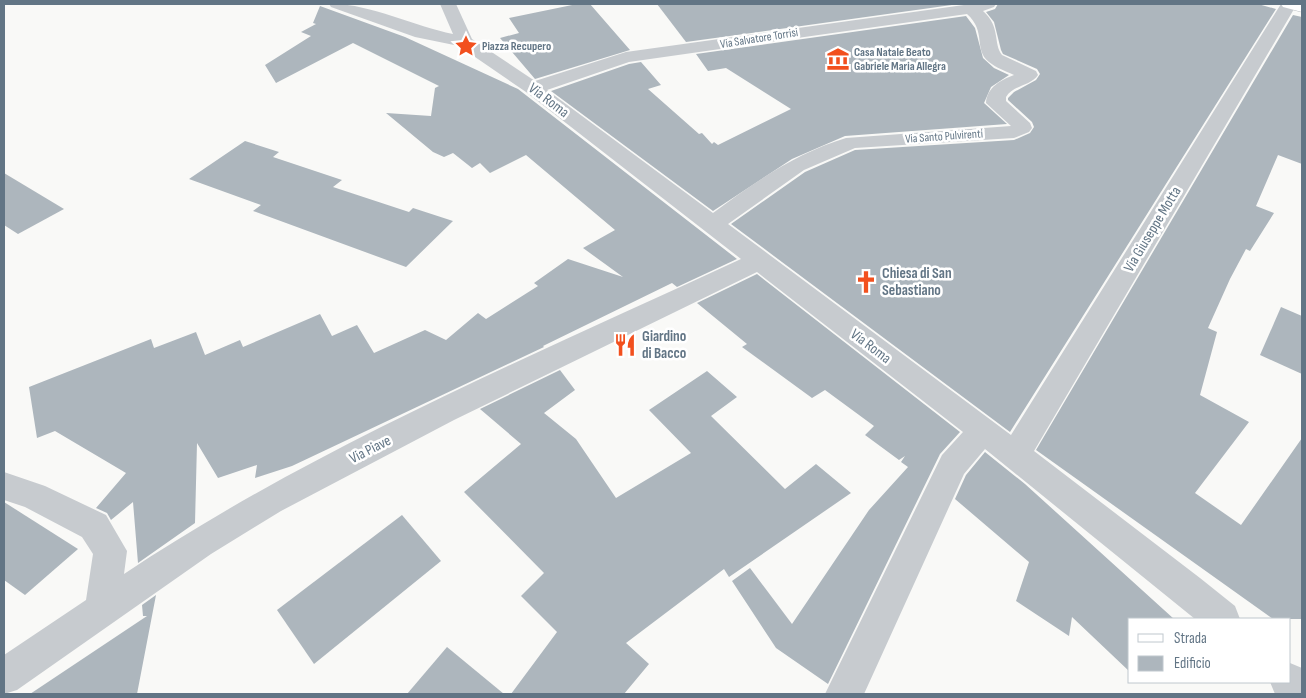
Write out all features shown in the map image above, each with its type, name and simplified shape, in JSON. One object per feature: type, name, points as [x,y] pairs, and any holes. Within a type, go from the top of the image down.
[{"type":"main road","points":[[1289,4],[1302,7]]},
{"type":"street","points":[[337,4],[421,33],[465,42]]},
{"type":"street","points":[[448,4],[465,42]]},
{"type":"street","name":"Via Giuseppe Motta","points":[[1015,454],[1289,4]]},
{"type":"street","name":"Via Salvatore Torrisi","points":[[524,82],[626,57],[979,6]]},
{"type":"street","name":"Via Santo Pulvirenti","points":[[712,225],[772,180],[827,149],[853,142],[1014,132],[1022,128],[1020,123],[996,103],[996,98],[998,91],[1029,75],[996,59],[990,52],[988,30],[980,17],[979,6]]},
{"type":"street","name":"Via Roma","points":[[465,42],[524,82],[1015,454],[1221,618]]},
{"type":"street","name":"Via Piave","points":[[4,677],[199,544],[270,501],[444,412],[758,261]]},
{"type":"street","points":[[844,694],[953,464],[983,430]]},
{"type":"street","points":[[4,486],[34,496],[94,526],[110,551],[102,610]]},
{"type":"street","points":[[1290,683],[1301,694]]},
{"type":"building","points":[[577,4],[590,4],[630,50],[535,79],[500,38],[519,33],[509,18]]},
{"type":"building","points":[[657,4],[959,4],[686,42]]},
{"type":"building","points":[[998,4],[1258,4],[1276,9],[1010,432],[731,224],[805,172],[855,150],[1014,140],[1030,133],[1034,127],[1032,122],[1008,98],[1014,92],[1036,80],[1040,74],[1037,69],[1003,54],[994,22],[986,12],[995,9]]},
{"type":"building","points":[[320,6],[405,37],[518,89],[737,259],[677,287],[672,283],[544,347],[292,466],[255,478],[257,465],[218,478],[197,443],[195,523],[138,563],[133,502],[111,520],[107,513],[96,508],[126,473],[55,431],[37,438],[29,387],[151,339],[154,348],[196,332],[205,355],[240,340],[243,347],[320,314],[332,336],[357,325],[374,353],[425,330],[446,340],[478,313],[486,319],[538,286],[534,283],[568,259],[623,277],[583,248],[615,230],[526,155],[490,173],[480,163],[472,168],[453,153],[444,157],[433,152],[386,113],[431,116],[435,88],[439,86],[353,43],[276,83],[265,65],[311,36],[301,32],[316,24],[313,23]]},
{"type":"building","points":[[1293,15],[1302,17],[1302,164],[1278,155],[1256,206],[1274,213],[1250,251],[1246,249],[1208,328],[1217,332],[1200,395],[1249,422],[1195,493],[1241,525],[1302,438],[1302,619],[1272,618],[1036,450]]},
{"type":"building","points":[[966,16],[975,28],[983,58],[994,68],[1009,75],[991,87],[984,103],[1007,124],[845,136],[792,159],[713,211],[551,91],[629,64],[641,62],[661,85],[648,89],[699,134],[702,133],[712,144],[714,142],[718,145],[791,109],[726,68],[708,71],[696,54]]},
{"type":"building","points":[[245,141],[279,152],[273,157],[342,180],[333,187],[409,212],[413,208],[453,221],[406,267],[253,211],[261,205],[189,179]]},
{"type":"building","points":[[4,173],[64,209],[18,234],[4,225]]},
{"type":"building","points":[[757,274],[960,432],[940,454],[828,684],[776,648],[732,581],[750,568],[792,624],[869,510],[908,467],[901,462],[905,456],[899,460],[865,435],[874,426],[825,390],[812,398],[742,347],[747,344],[697,303]]},
{"type":"building","points":[[1281,307],[1302,316],[1302,374],[1260,355]]},
{"type":"building","points":[[560,370],[575,390],[544,413],[576,439],[616,498],[691,453],[649,410],[707,371],[737,397],[711,416],[785,489],[816,464],[851,493],[729,577],[724,569],[626,643],[649,664],[624,694],[511,694],[557,632],[521,596],[544,573],[464,492],[521,444],[480,409]]},
{"type":"building","points":[[985,452],[1025,484],[1173,618],[1128,618],[1128,670],[1072,617],[1069,636],[1016,601],[1029,562],[955,499],[966,475]]},
{"type":"building","points":[[4,502],[78,549],[25,595],[4,580]]},
{"type":"building","points":[[402,515],[441,561],[314,664],[277,610]]},
{"type":"building","points":[[156,595],[137,694],[30,694],[147,616],[143,616],[142,605]]},
{"type":"building","points":[[447,647],[504,694],[407,694]]},
{"type":"place","name":"Piazza Recupero","points":[[466,46]]},
{"type":"place","name":"Casa Natale Beato Gabriele Maria Allegra","points":[[838,59]]},
{"type":"place","name":"Chiesa di San Sebastiano","points":[[866,282]]},
{"type":"place","name":"Giardino di Bacco","points":[[625,345]]}]
